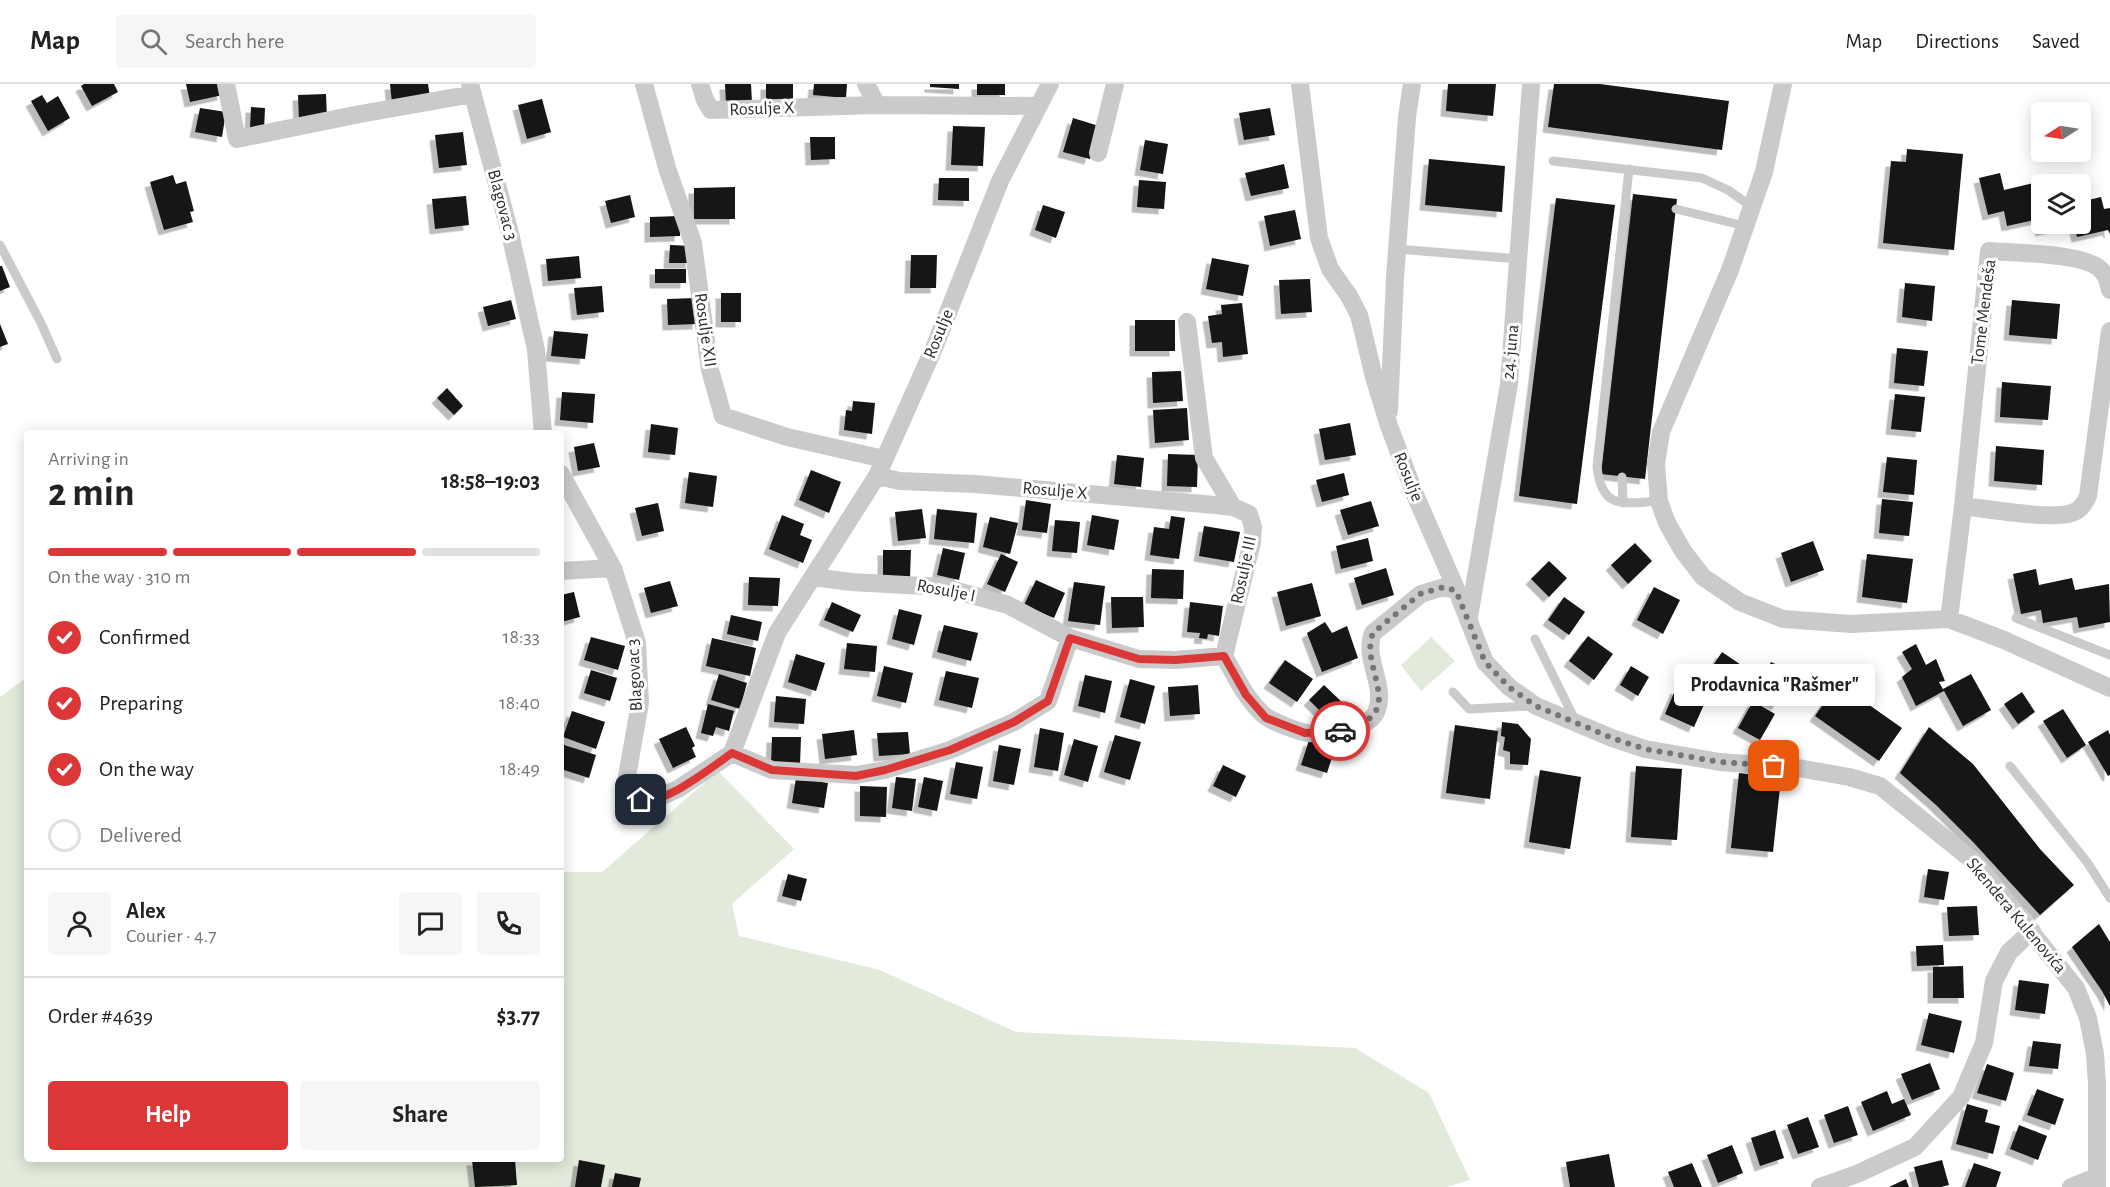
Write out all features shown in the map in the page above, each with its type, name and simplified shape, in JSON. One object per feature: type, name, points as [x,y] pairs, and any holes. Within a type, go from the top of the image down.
[{"type":"street","points":[[226,84],[237,139],[360,114],[448,91],[471,89]]},
{"type":"street","name":"Rosulje XII","points":[[644,84],[667,168],[693,243],[710,370],[723,416],[881,468]]},
{"type":"street","name":"Rosulje X","points":[[700,84],[711,110],[878,105],[1038,106]]},
{"type":"street","points":[[866,84],[878,105]]},
{"type":"street","name":"Rosulje","points":[[813,577],[881,468],[934,348],[1000,181],[1050,84]]},
{"type":"street","points":[[1098,153],[1114,84]]},
{"type":"street","name":"Rosulje","points":[[1300,84],[1319,238],[1330,269],[1359,315],[1389,426],[1456,591]]},
{"type":"street","points":[[1389,426],[1397,249],[1407,117],[1412,84]]},
{"type":"street","name":"24. juna","points":[[1469,617],[1509,384],[1531,84]]},
{"type":"street","points":[[1783,84],[1764,172],[1746,226],[1730,270],[1661,432],[1656,464],[1659,501],[1667,523],[1683,551],[1703,577],[1740,602],[1783,619],[1851,624],[1949,619],[2004,640],[2110,688]]},
{"type":"street","name":"Blagovac 3","points":[[471,89],[510,233],[536,350],[543,430]]},
{"type":"street","name":"Tome Mendeša","points":[[1949,619],[1964,506],[1989,251],[2078,259],[2102,270],[2110,290]]},
{"type":"street","name":"Rosulje III","points":[[1187,322],[1204,458],[1233,507],[1249,514],[1253,528],[1252,542],[1224,656]]},
{"type":"street","points":[[1964,506],[2053,515],[2073,513],[2083,507],[2088,496],[2110,331]]},
{"type":"street","name":"Rosulje X","points":[[881,468],[900,481],[975,484],[1233,507]]},
{"type":"street","name":"Blagovac 3","points":[[564,480],[612,568],[636,643],[640,703],[626,782],[627,789],[641,800],[648,802],[663,796],[732,753]]},
{"type":"street","points":[[564,571],[612,568]]},
{"type":"street","points":[[813,577],[777,633],[732,753],[772,770],[856,776],[885,770],[950,750],[1014,722],[1048,701],[1070,638]]},
{"type":"street","name":"Rosulje I","points":[[813,577],[851,582],[942,587],[1008,605],[1070,638],[1139,659],[1175,660],[1224,656]]},
{"type":"street","points":[[1224,656],[1246,695],[1266,718],[1305,733],[1348,730],[1373,718],[1378,709],[1379,690],[1372,664],[1370,641],[1373,633],[1420,594],[1444,587],[1456,591],[1469,617]]},
{"type":"street","name":"Skendera Kulenovića","points":[[1469,617],[1485,662],[1509,687],[1536,706],[1645,749],[1720,762],[1798,768],[1849,777],[1880,786],[1977,864],[2076,988],[2088,1018],[2095,1054],[2097,1084],[2096,1182],[2071,1187]]},
{"type":"street","points":[[1820,1187],[1857,1174],[1915,1147],[1961,1097],[1984,1043],[1994,981],[2009,952],[2032,931]]},
{"type":"lane","points":[[1553,161],[1702,178],[1728,190],[1752,207]]},
{"type":"lane","points":[[1629,170],[1628,207],[1597,467],[1598,483],[1603,493],[1623,504],[1659,501]]},
{"type":"lane","points":[[1676,209],[1746,226]]},
{"type":"lane","points":[[0,245],[57,359]]},
{"type":"lane","points":[[1397,249],[1519,259]]},
{"type":"lane","points":[[1622,477],[1623,504]]},
{"type":"lane","points":[[2016,618],[2110,655]]},
{"type":"lane","points":[[1535,639],[1576,722]]},
{"type":"lane","name":"Skendera Kulenovića","points":[[1453,692],[1469,709],[1536,706]]},
{"type":"lane","points":[[2010,766],[2087,862],[2110,898]]},
{"type":"green space","points":[[1431,637],[1455,661],[1421,691],[1401,665]]},
{"type":"green space","points":[[24,679],[24,1162],[564,1162],[564,872],[602,872],[718,771],[794,849],[732,904],[739,936],[880,970],[1016,1032],[1355,1048],[1429,1093],[1470,1180],[1447,1187],[0,1187],[0,697]]},
{"type":"building","points":[[84,84],[114,84],[118,92],[92,106],[81,86]]},
{"type":"building","points":[[186,84],[221,84],[223,95],[190,102]]},
{"type":"building","points":[[390,84],[428,84],[430,97],[392,103]]},
{"type":"building","points":[[725,84],[751,84],[752,103],[726,103]]},
{"type":"building","points":[[766,84],[793,84],[793,101],[766,101]]},
{"type":"building","points":[[814,84],[847,84],[846,98],[813,95]]},
{"type":"building","points":[[930,84],[959,84],[959,89],[930,87]]},
{"type":"building","points":[[977,84],[1005,84],[1005,95],[977,95]]},
{"type":"building","points":[[1448,84],[1496,84],[1493,116],[1446,111]]},
{"type":"building","points":[[1554,84],[1600,84],[1729,101],[1722,150],[1548,127]]},
{"type":"building","points":[[326,94],[327,118],[299,120],[298,95]]},
{"type":"building","points":[[42,95],[47,103],[58,96],[70,118],[48,131],[31,101]]},
{"type":"building","points":[[542,99],[551,132],[527,139],[518,105]]},
{"type":"building","points":[[251,107],[265,108],[264,130],[250,129]]},
{"type":"building","points":[[200,108],[226,112],[222,137],[195,132]]},
{"type":"building","points":[[1270,108],[1275,135],[1244,140],[1239,113]]},
{"type":"building","points":[[1073,118],[1099,126],[1090,159],[1063,152]]},
{"type":"building","points":[[953,126],[985,127],[983,166],[951,165]]},
{"type":"building","points":[[463,132],[467,165],[439,168],[435,135]]},
{"type":"building","points":[[810,137],[835,137],[835,159],[811,160]]},
{"type":"building","points":[[1145,140],[1168,144],[1163,174],[1140,170]]},
{"type":"building","points":[[1907,149],[1963,154],[1954,250],[1883,243],[1891,161],[1906,162]]},
{"type":"building","points":[[1429,159],[1505,166],[1502,212],[1425,205]]},
{"type":"building","points":[[1284,164],[1289,188],[1251,196],[1245,173]]},
{"type":"building","points":[[2000,173],[2004,190],[2031,184],[2031,221],[2007,226],[2004,211],[1988,215],[1979,178]]},
{"type":"building","points":[[173,175],[176,184],[186,181],[194,211],[190,212],[193,222],[164,230],[150,182]]},
{"type":"building","points":[[939,178],[969,178],[969,201],[938,200]]},
{"type":"building","points":[[1139,180],[1166,182],[1164,209],[1137,207]]},
{"type":"building","points":[[735,187],[735,219],[694,219],[694,188]]},
{"type":"building","points":[[1633,194],[1677,199],[1645,479],[1601,474]]},
{"type":"building","points":[[630,195],[635,217],[611,223],[605,201]]},
{"type":"building","points":[[466,196],[469,225],[435,229],[432,199]]},
{"type":"building","points":[[2101,197],[2104,209],[2110,208],[2110,234],[2108,230],[2091,234],[2091,199]]},
{"type":"building","points":[[1556,198],[1615,205],[1577,504],[1519,496]]},
{"type":"building","points":[[1043,205],[1065,212],[1056,238],[1035,230]]},
{"type":"building","points":[[1295,210],[1301,239],[1270,246],[1264,216]]},
{"type":"building","points":[[680,216],[680,236],[650,237],[650,217]]},
{"type":"building","points":[[670,245],[692,246],[691,263],[669,263]]},
{"type":"building","points":[[911,255],[937,255],[936,288],[910,288]]},
{"type":"building","points":[[579,256],[581,278],[548,281],[546,259]]},
{"type":"building","points":[[1212,258],[1249,265],[1243,296],[1206,289]]},
{"type":"building","points":[[0,266],[2,266],[10,287],[0,291]]},
{"type":"building","points":[[655,269],[686,269],[686,283],[655,283]]},
{"type":"building","points":[[1310,279],[1312,312],[1281,314],[1279,280]]},
{"type":"building","points":[[1905,283],[1935,286],[1932,321],[1902,317]]},
{"type":"building","points":[[602,286],[604,312],[577,315],[574,288]]},
{"type":"building","points":[[721,293],[741,293],[741,322],[721,322]]},
{"type":"building","points":[[697,298],[698,324],[668,325],[667,299]]},
{"type":"building","points":[[511,300],[516,319],[488,326],[483,307]]},
{"type":"building","points":[[2012,300],[2060,304],[2057,339],[2009,335]]},
{"type":"building","points":[[1242,303],[1248,354],[1223,357],[1222,342],[1212,343],[1208,316],[1222,314],[1221,305]]},
{"type":"building","points":[[1135,320],[1175,320],[1175,351],[1135,351]]},
{"type":"building","points":[[0,324],[8,344],[0,347]]},
{"type":"building","points":[[554,331],[588,334],[585,359],[551,356]]},
{"type":"building","points":[[1897,348],[1928,351],[1924,386],[1894,383]]},
{"type":"building","points":[[1181,371],[1183,401],[1153,403],[1152,372]]},
{"type":"building","points":[[2002,382],[2051,386],[2048,420],[2000,417]]},
{"type":"building","points":[[447,388],[463,406],[454,415],[437,398]]},
{"type":"building","points":[[562,392],[595,394],[593,423],[560,420]]},
{"type":"building","points":[[1895,394],[1925,397],[1921,432],[1891,429]]},
{"type":"building","points":[[853,401],[875,403],[872,434],[844,430],[846,410],[852,411]]},
{"type":"building","points":[[1187,408],[1189,440],[1155,443],[1153,410]]},
{"type":"building","points":[[1350,423],[1356,455],[1325,460],[1319,429]]},
{"type":"building","points":[[651,424],[678,428],[675,455],[648,452]]},
{"type":"building","points":[[594,443],[600,467],[578,471],[574,447]]},
{"type":"building","points":[[1996,446],[2044,450],[2042,485],[1994,481]]},
{"type":"building","points":[[1168,454],[1198,455],[1197,487],[1167,486]]},
{"type":"building","points":[[1117,455],[1144,458],[1141,487],[1114,484]]},
{"type":"building","points":[[1887,457],[1917,460],[1914,495],[1883,492]]},
{"type":"building","points":[[811,470],[841,482],[829,513],[799,500]]},
{"type":"building","points":[[689,472],[717,476],[713,507],[685,503]]},
{"type":"building","points":[[1344,473],[1349,495],[1322,502],[1316,480]]},
{"type":"building","points":[[1882,499],[1913,502],[1909,536],[1879,533]]},
{"type":"building","points":[[1026,500],[1051,504],[1047,533],[1022,530]]},
{"type":"building","points":[[1371,501],[1379,526],[1348,535],[1340,510]]},
{"type":"building","points":[[658,503],[664,531],[642,536],[635,508]]},
{"type":"building","points":[[922,509],[926,538],[898,541],[895,512]]},
{"type":"building","points":[[937,509],[977,513],[974,543],[934,539]]},
{"type":"building","points":[[782,515],[804,524],[800,535],[812,540],[803,563],[769,549]]},
{"type":"building","points":[[1092,515],[1119,520],[1114,550],[1087,545]]},
{"type":"building","points":[[1171,516],[1185,518],[1179,559],[1150,555],[1154,527],[1169,529]]},
{"type":"building","points":[[990,517],[1018,523],[1010,554],[983,547]]},
{"type":"building","points":[[1055,520],[1080,522],[1077,553],[1052,551]]},
{"type":"building","points":[[1204,526],[1240,532],[1234,562],[1199,556]]},
{"type":"building","points":[[1368,538],[1373,561],[1341,569],[1336,546]]},
{"type":"building","points":[[1813,541],[1824,570],[1791,582],[1781,553]]},
{"type":"building","points":[[1635,543],[1652,561],[1628,584],[1611,565]]},
{"type":"building","points":[[943,548],[965,553],[959,580],[937,575]]},
{"type":"building","points":[[883,550],[911,550],[910,577],[883,577]]},
{"type":"building","points":[[1001,554],[1018,562],[1005,592],[987,584]]},
{"type":"building","points":[[1867,554],[1913,559],[1907,603],[1862,597]]},
{"type":"building","points":[[1549,561],[1567,578],[1549,597],[1531,579]]},
{"type":"building","points":[[1386,568],[1394,595],[1362,605],[1354,578]]},
{"type":"building","points":[[1152,569],[1184,570],[1183,599],[1151,598]]},
{"type":"building","points":[[2036,569],[2039,585],[2072,578],[2075,590],[2109,584],[2110,622],[2079,628],[2077,617],[2043,623],[2041,610],[2021,614],[2013,574]]},
{"type":"building","points":[[749,577],[780,578],[778,606],[748,605]]},
{"type":"building","points":[[1036,580],[1065,593],[1054,618],[1024,605]]},
{"type":"building","points":[[670,581],[678,606],[651,613],[644,588]]},
{"type":"building","points":[[1074,582],[1105,586],[1100,625],[1068,621]]},
{"type":"building","points":[[1312,583],[1321,616],[1286,626],[1277,592]]},
{"type":"building","points":[[1654,587],[1680,600],[1663,634],[1637,620]]},
{"type":"building","points":[[574,592],[580,617],[564,621],[564,594]]},
{"type":"building","points":[[1111,597],[1143,597],[1144,627],[1112,628]]},
{"type":"building","points":[[1564,597],[1585,612],[1569,635],[1548,620]]},
{"type":"building","points":[[832,602],[861,615],[853,632],[824,620]]},
{"type":"building","points":[[1190,602],[1223,606],[1219,636],[1208,634],[1207,639],[1199,638],[1200,633],[1187,632]]},
{"type":"building","points":[[899,609],[922,615],[914,645],[892,639]]},
{"type":"building","points":[[731,615],[762,622],[758,641],[727,634]]},
{"type":"building","points":[[1325,622],[1332,633],[1347,626],[1358,658],[1322,672],[1307,633]]},
{"type":"building","points":[[944,625],[978,633],[971,661],[937,652]]},
{"type":"building","points":[[1588,636],[1613,654],[1594,680],[1569,661]]},
{"type":"building","points":[[591,637],[625,646],[618,670],[584,660]]},
{"type":"building","points":[[712,638],[756,648],[750,676],[706,666]]},
{"type":"building","points":[[847,643],[877,646],[875,672],[844,669]]},
{"type":"building","points":[[1916,644],[1926,665],[1936,659],[1945,681],[1939,682],[1944,691],[1916,706],[1902,677],[1912,669],[1902,652]]},
{"type":"building","points":[[1722,652],[1753,673],[1734,699],[1704,679]]},
{"type":"building","points":[[796,654],[825,663],[816,691],[788,682]]},
{"type":"building","points":[[1285,660],[1313,679],[1297,702],[1269,683]]},
{"type":"building","points":[[1771,662],[1793,673],[1777,705],[1755,694]]},
{"type":"building","points":[[884,666],[913,673],[906,703],[877,696]]},
{"type":"building","points":[[1631,666],[1649,677],[1638,696],[1620,685]]},
{"type":"building","points":[[591,670],[617,678],[610,701],[584,693]]},
{"type":"building","points":[[946,671],[979,678],[972,708],[939,700]]},
{"type":"building","points":[[719,674],[747,683],[740,709],[711,700]]},
{"type":"building","points":[[1971,674],[1991,710],[1963,726],[1943,689]]},
{"type":"building","points":[[1085,675],[1112,681],[1105,713],[1078,706]]},
{"type":"building","points":[[1130,679],[1155,686],[1145,724],[1120,717]]},
{"type":"building","points":[[1838,683],[1902,728],[1879,761],[1815,716]]},
{"type":"building","points":[[1198,685],[1200,714],[1170,716],[1168,687]]},
{"type":"building","points":[[1324,685],[1347,707],[1332,723],[1309,700]]},
{"type":"building","points":[[1676,688],[1706,700],[1694,727],[1665,714]]},
{"type":"building","points":[[2022,692],[2035,712],[2018,724],[2004,704]]},
{"type":"building","points":[[776,696],[806,699],[804,724],[774,722]]},
{"type":"building","points":[[1753,701],[1775,714],[1760,740],[1738,728]]},
{"type":"building","points":[[708,704],[734,711],[729,731],[716,727],[713,736],[701,733]]},
{"type":"building","points":[[2063,709],[2086,745],[2067,758],[2043,721]]},
{"type":"building","points":[[572,711],[605,722],[596,749],[564,737]]},
{"type":"building","points":[[1502,722],[1518,724],[1531,739],[1528,765],[1510,764],[1510,752],[1503,750],[1505,737],[1501,736]]},
{"type":"building","points":[[1455,725],[1498,731],[1490,799],[1446,793]]},
{"type":"building","points":[[686,727],[695,746],[692,748],[696,757],[673,768],[659,739]]},
{"type":"building","points":[[1929,727],[1973,764],[2040,849],[2074,885],[2040,915],[1974,843],[1900,773]]},
{"type":"building","points":[[1040,728],[1064,733],[1058,771],[1034,767]]},
{"type":"building","points":[[854,730],[857,755],[825,759],[822,734]]},
{"type":"building","points":[[2108,730],[2110,775],[2108,776],[2088,742]]},
{"type":"building","points":[[908,732],[910,754],[879,756],[877,733]]},
{"type":"building","points":[[1115,735],[1141,742],[1130,780],[1104,772]]},
{"type":"building","points":[[772,737],[801,737],[800,765],[771,765]]},
{"type":"building","points":[[1074,739],[1098,746],[1088,782],[1064,775]]},
{"type":"building","points":[[1309,740],[1335,748],[1327,773],[1301,765]]},
{"type":"building","points":[[564,745],[596,755],[589,778],[564,770]]},
{"type":"building","points":[[999,745],[1021,749],[1014,785],[993,781]]},
{"type":"building","points":[[956,762],[983,767],[977,799],[950,794]]},
{"type":"building","points":[[1223,765],[1246,776],[1236,797],[1213,786]]},
{"type":"building","points":[[1636,766],[1682,769],[1677,840],[1631,837]]},
{"type":"building","points":[[1540,770],[1581,777],[1570,849],[1529,842]]},
{"type":"building","points":[[1739,773],[1781,778],[1773,852],[1731,848]]},
{"type":"building","points":[[896,777],[916,779],[912,811],[892,808]]},
{"type":"building","points":[[924,777],[943,781],[937,811],[918,807]]},
{"type":"building","points":[[796,778],[828,783],[824,808],[792,803]]},
{"type":"building","points":[[860,786],[887,787],[886,817],[860,816]]},
{"type":"building","points":[[1928,869],[1949,872],[1944,900],[1924,897]]},
{"type":"building","points":[[788,874],[807,879],[801,901],[782,896]]},
{"type":"building","points":[[1977,906],[1979,935],[1949,936],[1947,907]]},
{"type":"building","points":[[2099,924],[2110,942],[2110,1006],[2072,947]]},
{"type":"building","points":[[1943,945],[1944,965],[1917,966],[1916,946]]},
{"type":"building","points":[[1963,966],[1964,998],[1933,998],[1933,967]]},
{"type":"building","points":[[2019,980],[2049,984],[2045,1014],[2015,1010]]},
{"type":"building","points":[[1929,1013],[1962,1021],[1954,1053],[1921,1045]]},
{"type":"building","points":[[2033,1041],[2061,1044],[2058,1069],[2029,1066]]},
{"type":"building","points":[[1930,1063],[1940,1089],[1912,1100],[1901,1074]]},
{"type":"building","points":[[1987,1064],[2014,1073],[2006,1101],[1977,1093]]},
{"type":"building","points":[[2037,1089],[2064,1099],[2055,1125],[2027,1115]]},
{"type":"building","points":[[1887,1091],[1892,1104],[1904,1099],[1911,1115],[1873,1131],[1861,1102]]},
{"type":"building","points":[[1967,1104],[1988,1110],[1985,1122],[2000,1126],[1993,1154],[1956,1144]]},
{"type":"building","points":[[1848,1106],[1858,1135],[1834,1143],[1824,1115]]},
{"type":"building","points":[[1808,1117],[1819,1147],[1798,1154],[1787,1125]]},
{"type":"building","points":[[2019,1125],[2047,1136],[2038,1160],[2010,1149]]},
{"type":"building","points":[[1775,1130],[1784,1158],[1760,1166],[1751,1138]]},
{"type":"building","points":[[1732,1145],[1743,1173],[1718,1183],[1707,1155]]},
{"type":"building","points":[[1609,1154],[1615,1187],[1570,1187],[1566,1162]]},
{"type":"building","points":[[579,1160],[605,1165],[601,1187],[575,1187]]},
{"type":"building","points":[[1942,1160],[1949,1185],[1919,1187],[1914,1167]]},
{"type":"building","points":[[472,1162],[515,1162],[517,1185],[475,1187]]},
{"type":"building","points":[[1692,1163],[1702,1187],[1674,1187],[1668,1172]]},
{"type":"building","points":[[1974,1163],[2001,1172],[1996,1187],[1965,1187]]},
{"type":"building","points":[[615,1173],[641,1178],[639,1187],[612,1187]]},
{"type":"building","points":[[1906,1179],[1909,1187],[1889,1187]]},
{"type":"way so far","points":[[1340,731],[1348,730],[1373,718],[1378,709],[1379,690],[1372,664],[1370,641],[1373,633],[1420,594],[1444,587],[1456,591],[1469,617],[1485,662],[1509,687],[1536,706],[1612,738],[1645,749],[1720,762],[1774,766]]},
{"type":"place","name":"Prodavnica \"Rašmer\"","points":[[1774,766]]},
{"type":"route","points":[[641,800],[648,802],[678,789],[732,753],[772,770],[856,776],[885,770],[950,750],[1014,722],[1048,701],[1070,638],[1139,659],[1175,660],[1224,656],[1246,695],[1266,718],[1305,733],[1340,731]]}]
